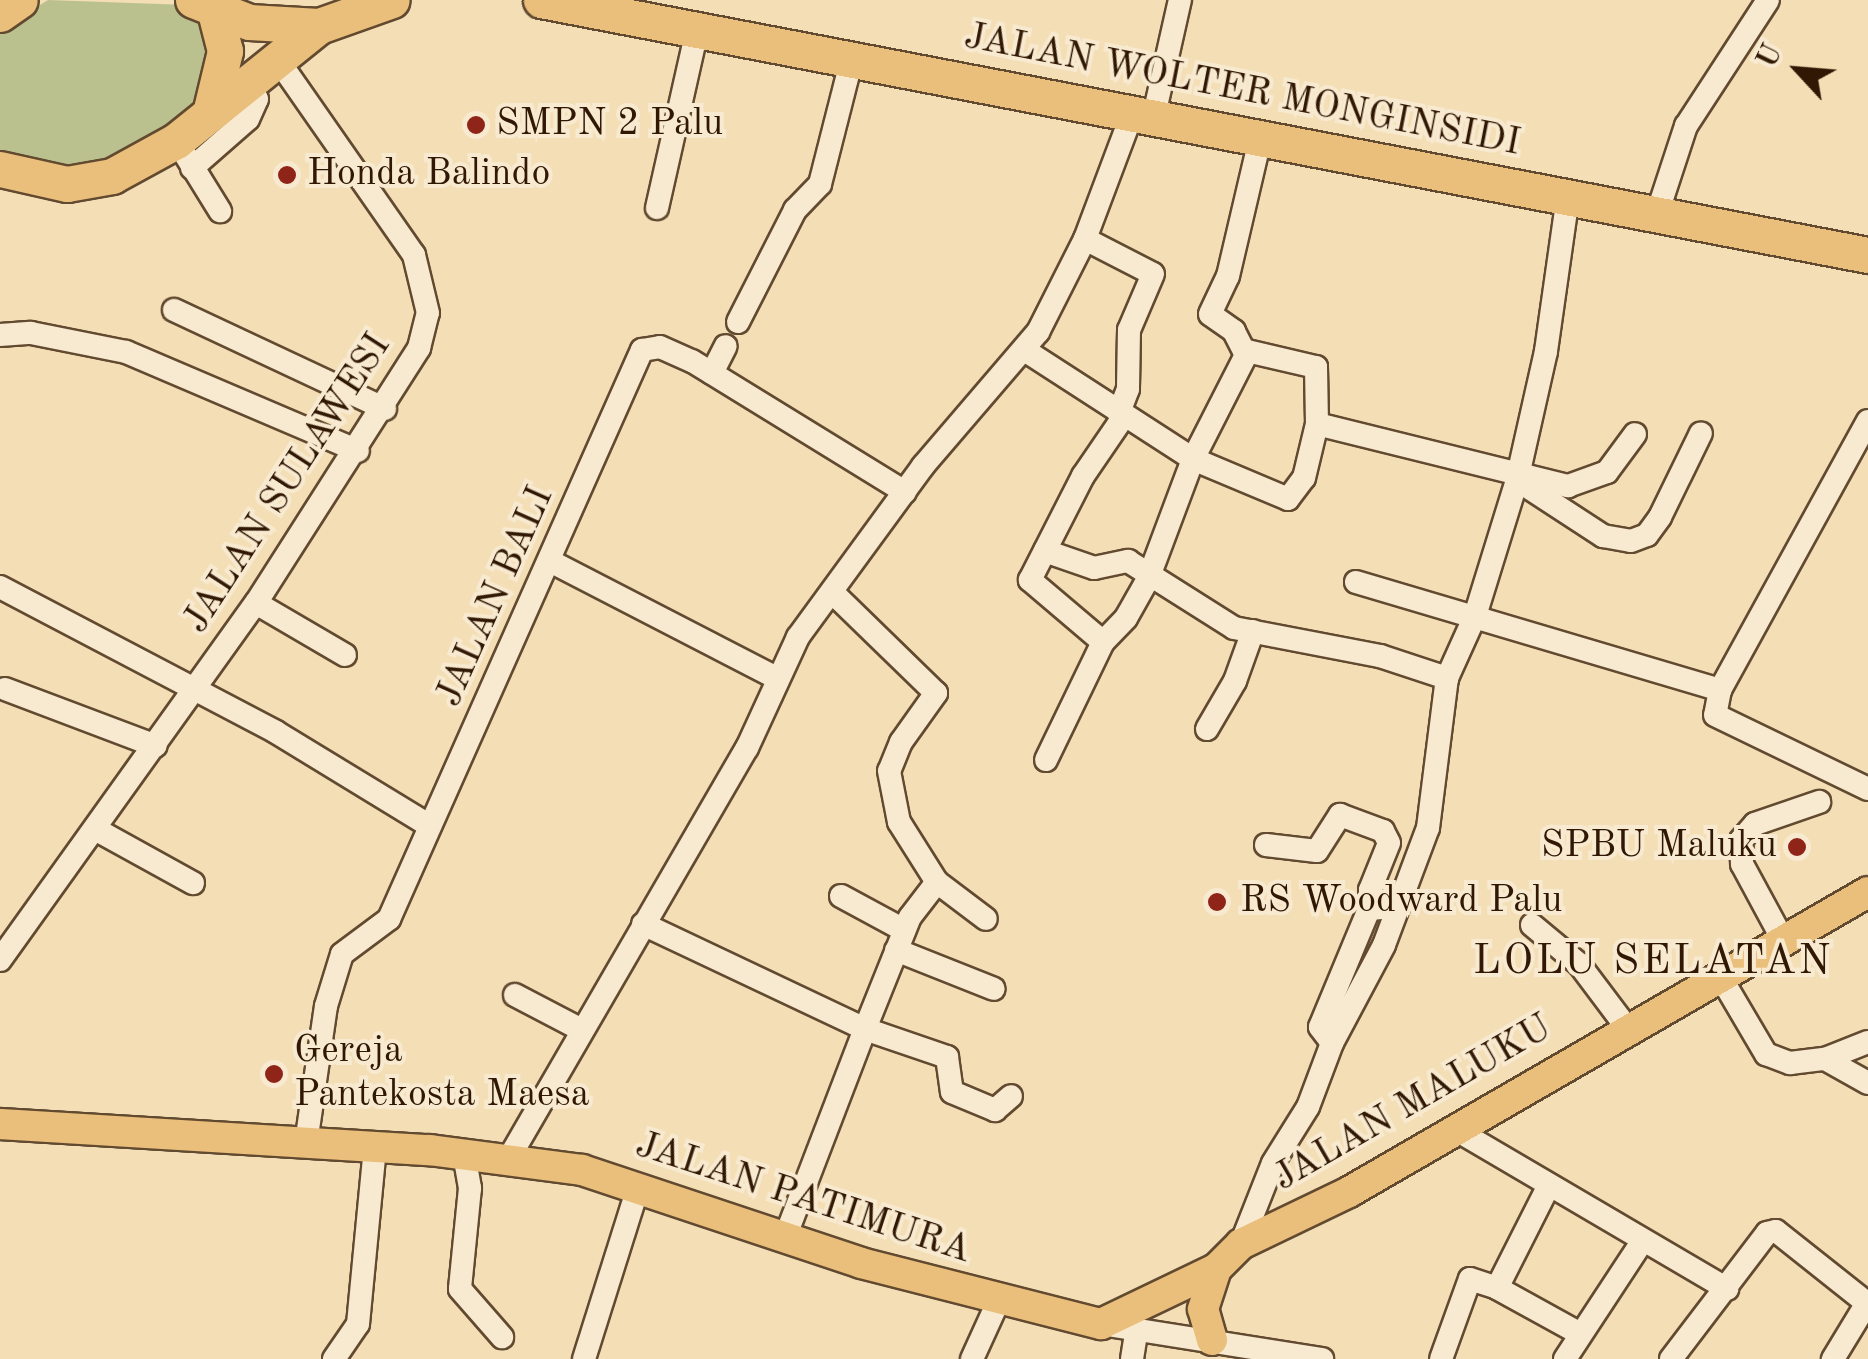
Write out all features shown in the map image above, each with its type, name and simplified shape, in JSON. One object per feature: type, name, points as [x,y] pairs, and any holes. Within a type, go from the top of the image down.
[{"type":"highway","points":[[0,14],[20,0]]},
{"type":"highway","points":[[212,109],[318,26],[392,0]]},
{"type":"highway","name":"JALAN WOLTER MONGINSIDI","points":[[541,0],[851,62],[1260,135],[1868,255]]},
{"type":"highway","points":[[204,4],[250,22],[318,26]]},
{"type":"highway","points":[[4,168],[50,183],[88,182],[138,164],[184,154],[212,109],[225,51],[204,4]]},
{"type":"main road","name":"JALAN MALUKU","points":[[1101,1324],[1216,1268],[1241,1244],[1349,1192],[1452,1128],[1868,892]]},
{"type":"main road","name":"JALAN PATIMURA","points":[[0,1124],[509,1158],[638,1188],[998,1302],[1101,1324]]},
{"type":"main road","points":[[1212,1340],[1203,1309],[1216,1268]]},
{"type":"street","points":[[509,1158],[580,1029],[747,748],[775,677],[905,492],[1026,351],[1143,113],[1180,0]]},
{"type":"street","points":[[1656,214],[1686,126],[1768,0]]},
{"type":"street","points":[[656,208],[697,30]]},
{"type":"street","name":"JALAN SULAWESI","points":[[0,960],[256,604],[385,409],[426,327],[422,272],[390,214],[276,57]]},
{"type":"street","points":[[738,322],[796,210],[820,184],[851,62]]},
{"type":"street","points":[[220,212],[184,154],[248,119],[256,98],[248,82]]},
{"type":"street","points":[[1026,351],[1193,459],[1293,498],[1317,424],[1316,367],[1247,351],[1210,314],[1228,276],[1260,135]]},
{"type":"street","points":[[1241,1244],[1273,1163],[1308,1107],[1332,1042],[1384,945],[1383,908],[1428,828],[1447,678],[1476,616],[1517,478],[1546,351],[1568,197]]},
{"type":"street","points":[[1084,239],[1153,274],[1129,330],[1128,389],[1121,415],[1030,583],[1103,642]]},
{"type":"street","points":[[174,310],[385,409]]},
{"type":"street","points":[[0,335],[32,333],[126,352],[358,452]]},
{"type":"street","points":[[712,373],[726,346]]},
{"type":"street","name":"JALAN BALI","points":[[306,1143],[326,1006],[342,954],[389,919],[552,562],[642,350],[660,347],[712,373],[905,492]]},
{"type":"street","points":[[1046,760],[1103,642],[1126,618],[1148,579],[1193,459],[1247,351]]},
{"type":"street","points":[[1868,421],[1720,690],[1716,715],[1868,789]]},
{"type":"street","points":[[1317,424],[1517,478],[1590,483],[1614,466],[1635,434]]},
{"type":"street","points":[[1517,478],[1603,536],[1632,541],[1647,535],[1660,517],[1701,433]]},
{"type":"street","points":[[1045,551],[1094,568],[1121,560],[1195,609],[1253,631],[1447,678]]},
{"type":"street","points":[[552,562],[775,677]]},
{"type":"street","points":[[1356,582],[1720,690]]},
{"type":"street","name":"JALAN SULAWESI","points":[[0,587],[196,689],[430,826]]},
{"type":"street","points":[[832,592],[936,694],[901,742],[890,772],[900,822],[936,880],[986,918]]},
{"type":"street","points":[[256,604],[345,655]]},
{"type":"street","points":[[1207,729],[1233,686],[1253,631]]},
{"type":"street","points":[[5,689],[156,746]]},
{"type":"street","points":[[1782,938],[1742,864],[1741,840],[1756,824],[1819,802]]},
{"type":"street","points":[[1266,845],[1317,850],[1340,815],[1382,831],[1389,843],[1370,890],[1383,908]]},
{"type":"street","points":[[95,829],[192,883]]},
{"type":"street","points":[[785,1237],[900,940],[936,880]]},
{"type":"street","points":[[841,896],[900,940],[994,989]]},
{"type":"street","points":[[644,924],[865,1028],[947,1057],[952,1092],[995,1110],[1011,1096]]},
{"type":"street","points":[[1532,925],[1579,964],[1627,1028]]},
{"type":"street","points":[[1720,976],[1766,1054],[1790,1063],[1825,1060],[1868,1042]]},
{"type":"street","points":[[516,995],[580,1029]]},
{"type":"street","points":[[1825,1060],[1868,1084]]},
{"type":"street","points":[[1452,1128],[1546,1189],[1727,1289]]},
{"type":"street","points":[[334,1359],[358,1324],[375,1147]]},
{"type":"street","points":[[464,1154],[470,1188],[460,1289],[502,1337]]},
{"type":"street","points":[[584,1359],[597,1335],[638,1188]]},
{"type":"street","points":[[1496,1288],[1546,1189]]},
{"type":"street","points":[[1671,1359],[1767,1233],[1776,1230],[1867,1303],[1833,1359]]},
{"type":"street","points":[[1441,1359],[1470,1280],[1496,1288],[1584,1334],[1642,1242]]},
{"type":"street","points":[[972,1359],[998,1302]]},
{"type":"street","points":[[1101,1324],[1136,1333],[1212,1340],[1322,1359]]},
{"type":"street","points":[[1132,1359],[1136,1333]]},
{"type":"street","points":[[1565,1359],[1578,1333]]},
{"type":"green space","points":[[48,0],[188,5],[213,34],[201,106],[87,174],[0,153],[0,30]]},
{"type":"place","name":"SMPN 2 Palu","points":[[476,125]]},
{"type":"place","name":"Honda Balindo","points":[[287,175]]},
{"type":"place","name":"SPBU Maluku","points":[[1797,847]]},
{"type":"place","name":"RS Woodward Palu","points":[[1217,902]]},
{"type":"place","name":"Gereja Pantekosta Maesa","points":[[274,1074]]},
{"type":"district","name":"LOLU SELATAN","points":[[1653,962]]}]
